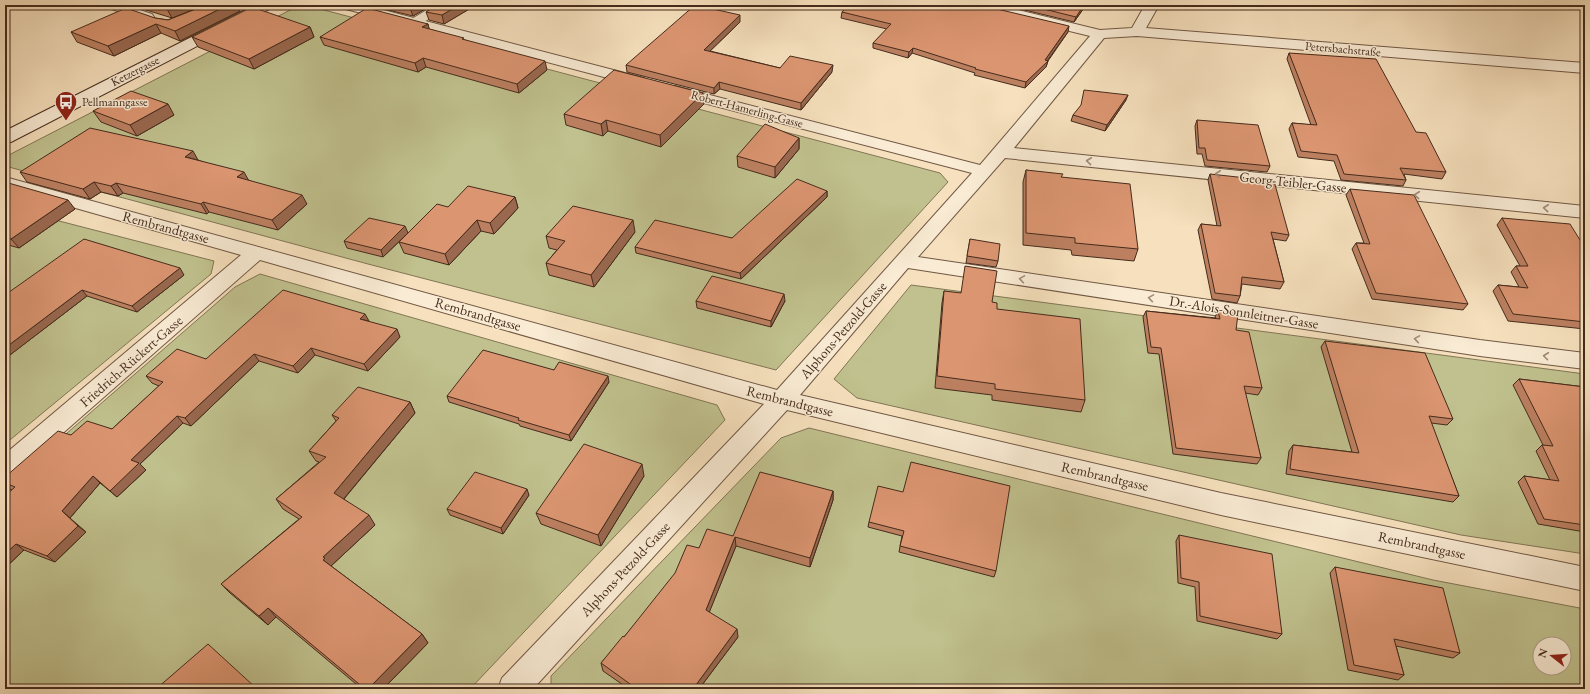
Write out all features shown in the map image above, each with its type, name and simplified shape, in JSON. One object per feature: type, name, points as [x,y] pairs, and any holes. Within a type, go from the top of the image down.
[{"type":"street","name":"Ketzergasse","points":[[5,138],[225,20],[266,5]]},
{"type":"street","name":"Robert-Hamerling-Gasse","points":[[347,5],[984,171]]},
{"type":"street","name":"Petersbachstraße","points":[[980,5],[1100,34],[1137,32],[1585,68]]},
{"type":"street","points":[[1137,32],[1152,5]]},
{"type":"street","name":"Alphons-Petzold-Gasse","points":[[513,689],[782,400],[903,261],[1001,152],[1100,34]]},
{"type":"street","name":"Georg-Teibler-Gasse","points":[[1001,152],[1585,212]]},
{"type":"street","name":"Rembrandtgasse","points":[[5,182],[782,400],[1221,504],[1585,579]]},
{"type":"street","name":"Friedrich-Rückert-Gasse","points":[[5,469],[257,252]]},
{"type":"street","name":"Dr.-Alois-Sonnleitner-Gasse","points":[[903,261],[1480,348],[1585,361]]},
{"type":"lane","points":[[113,5],[158,21]]},
{"type":"lane","points":[[414,23],[444,5]]},
{"type":"green space","points":[[309,6],[940,173],[948,182],[776,370],[368,264],[5,166],[5,157],[294,8]]},
{"type":"green space","points":[[5,207],[214,261],[211,274],[5,444]]},
{"type":"green space","points":[[260,274],[717,405],[725,420],[470,689],[5,689],[5,487],[235,287]]},
{"type":"green space","points":[[911,285],[1585,374],[1585,554],[1461,535],[857,398],[834,379]]},
{"type":"green space","points":[[809,428],[1433,580],[1585,609],[1585,689],[551,689],[551,676],[781,438]]},
{"type":"building","points":[[154,5],[177,5],[167,9]]},
{"type":"building","points":[[206,5],[228,5],[175,31],[156,24],[108,46],[71,32],[126,8],[155,18],[168,20]]},
{"type":"building","points":[[401,5],[415,5],[410,8]]},
{"type":"building","points":[[437,5],[459,5],[442,15],[426,12]]},
{"type":"building","points":[[695,5],[740,15],[704,50],[780,68],[790,56],[833,65],[801,103],[719,82],[714,88],[626,65]]},
{"type":"building","points":[[848,5],[980,5],[1069,26],[1045,60],[1048,61],[1026,82],[975,69],[976,68],[913,48],[909,52],[873,43],[891,24],[842,12]]},
{"type":"building","points":[[1028,5],[1084,5],[1076,17]]},
{"type":"building","points":[[252,7],[310,27],[249,59],[192,37]]},
{"type":"building","points":[[367,8],[428,24],[422,27],[464,38],[462,39],[545,61],[517,84],[423,58],[415,63],[320,37]]},
{"type":"building","points":[[1289,53],[1376,59],[1416,132],[1426,133],[1446,172],[1400,168],[1406,180],[1344,174],[1337,155],[1301,151],[1292,123],[1317,125]]},
{"type":"building","points":[[614,70],[703,93],[660,135],[606,120],[601,124],[564,114]]},
{"type":"building","points":[[1084,90],[1128,95],[1107,125],[1073,115],[1081,105]]},
{"type":"building","points":[[131,91],[168,104],[130,125],[93,111]]},
{"type":"building","points":[[1197,120],[1258,125],[1270,166],[1207,160],[1205,148],[1199,148]]},
{"type":"building","points":[[765,124],[799,138],[775,167],[737,156]]},
{"type":"building","points":[[90,128],[193,151],[185,157],[244,172],[237,177],[302,195],[272,220],[203,202],[201,204],[116,183],[111,186],[94,182],[83,189],[20,172]]},
{"type":"building","points":[[1026,170],[1063,174],[1061,177],[1130,184],[1138,249],[1075,243],[1075,238],[1026,233]]},
{"type":"building","points":[[1210,174],[1274,181],[1289,235],[1271,232],[1284,282],[1242,277],[1240,296],[1215,293],[1201,224],[1221,226]]},
{"type":"building","points":[[797,179],[827,191],[740,273],[635,247],[655,220],[732,238]]},
{"type":"building","points":[[5,182],[68,200],[11,239],[5,237]]},
{"type":"building","points":[[468,186],[515,197],[490,223],[477,220],[445,254],[399,242],[437,204],[448,207]]},
{"type":"building","points":[[1350,189],[1414,195],[1468,304],[1376,293],[1356,243],[1370,244]]},
{"type":"building","points":[[573,206],[633,220],[591,275],[546,263],[565,241],[546,236]]},
{"type":"building","points":[[369,218],[405,226],[381,250],[344,241]]},
{"type":"building","points":[[1502,218],[1570,224],[1585,248],[1585,322],[1513,314],[1498,285],[1528,288],[1516,266],[1528,266]]},
{"type":"building","points":[[84,239],[180,268],[132,306],[82,290],[5,348],[5,295]]},
{"type":"building","points":[[970,239],[1000,244],[998,261],[967,256]]},
{"type":"building","points":[[965,266],[997,271],[992,302],[997,303],[997,309],[1080,319],[1085,400],[995,389],[995,384],[937,376],[944,291],[961,293]]},
{"type":"building","points":[[712,276],[784,294],[771,321],[696,301]]},
{"type":"building","points":[[283,290],[365,314],[360,319],[397,329],[364,364],[311,348],[293,366],[254,354],[185,418],[177,416],[131,460],[139,463],[110,491],[93,476],[62,511],[78,526],[47,556],[16,544],[5,554],[5,496],[15,487],[5,483],[5,477],[58,431],[71,435],[87,421],[112,429],[163,382],[146,376],[177,349],[206,359]]},
{"type":"building","points":[[1146,311],[1220,319],[1218,311],[1238,314],[1236,330],[1249,332],[1262,388],[1244,386],[1261,458],[1176,448],[1161,348],[1151,347]]},
{"type":"building","points":[[1325,341],[1425,353],[1453,419],[1429,416],[1459,496],[1290,469],[1293,445],[1359,453]]},
{"type":"building","points":[[483,350],[554,370],[559,362],[608,376],[569,435],[518,420],[519,418],[447,396]]},
{"type":"building","points":[[1519,379],[1585,387],[1585,525],[1544,519],[1524,476],[1559,481],[1542,445],[1553,446]]},
{"type":"building","points":[[358,387],[410,402],[334,493],[369,515],[323,557],[325,558],[323,560],[422,634],[368,689],[365,689],[268,608],[259,616],[221,584],[302,517],[276,499],[326,457],[309,451],[339,418],[332,415]]},
{"type":"building","points":[[584,444],[642,464],[598,535],[536,513]]},
{"type":"building","points":[[911,462],[1010,486],[996,571],[900,546],[904,531],[869,522],[878,486],[903,492]]},
{"type":"building","points":[[475,472],[527,489],[501,528],[447,509]]},
{"type":"building","points":[[760,472],[833,491],[810,558],[735,537],[706,610],[737,629],[693,689],[637,689],[601,663],[623,636],[624,637],[675,573],[687,545],[699,548],[707,529],[733,536]]},
{"type":"building","points":[[1179,535],[1272,554],[1282,634],[1200,616],[1199,582],[1181,578]]},
{"type":"building","points":[[1335,567],[1443,588],[1460,653],[1394,639],[1404,675],[1354,665]]},
{"type":"building","points":[[208,644],[256,688],[156,689]]},
{"type":"place","name":"Pellmanngasse","points":[[66,122]]}]
